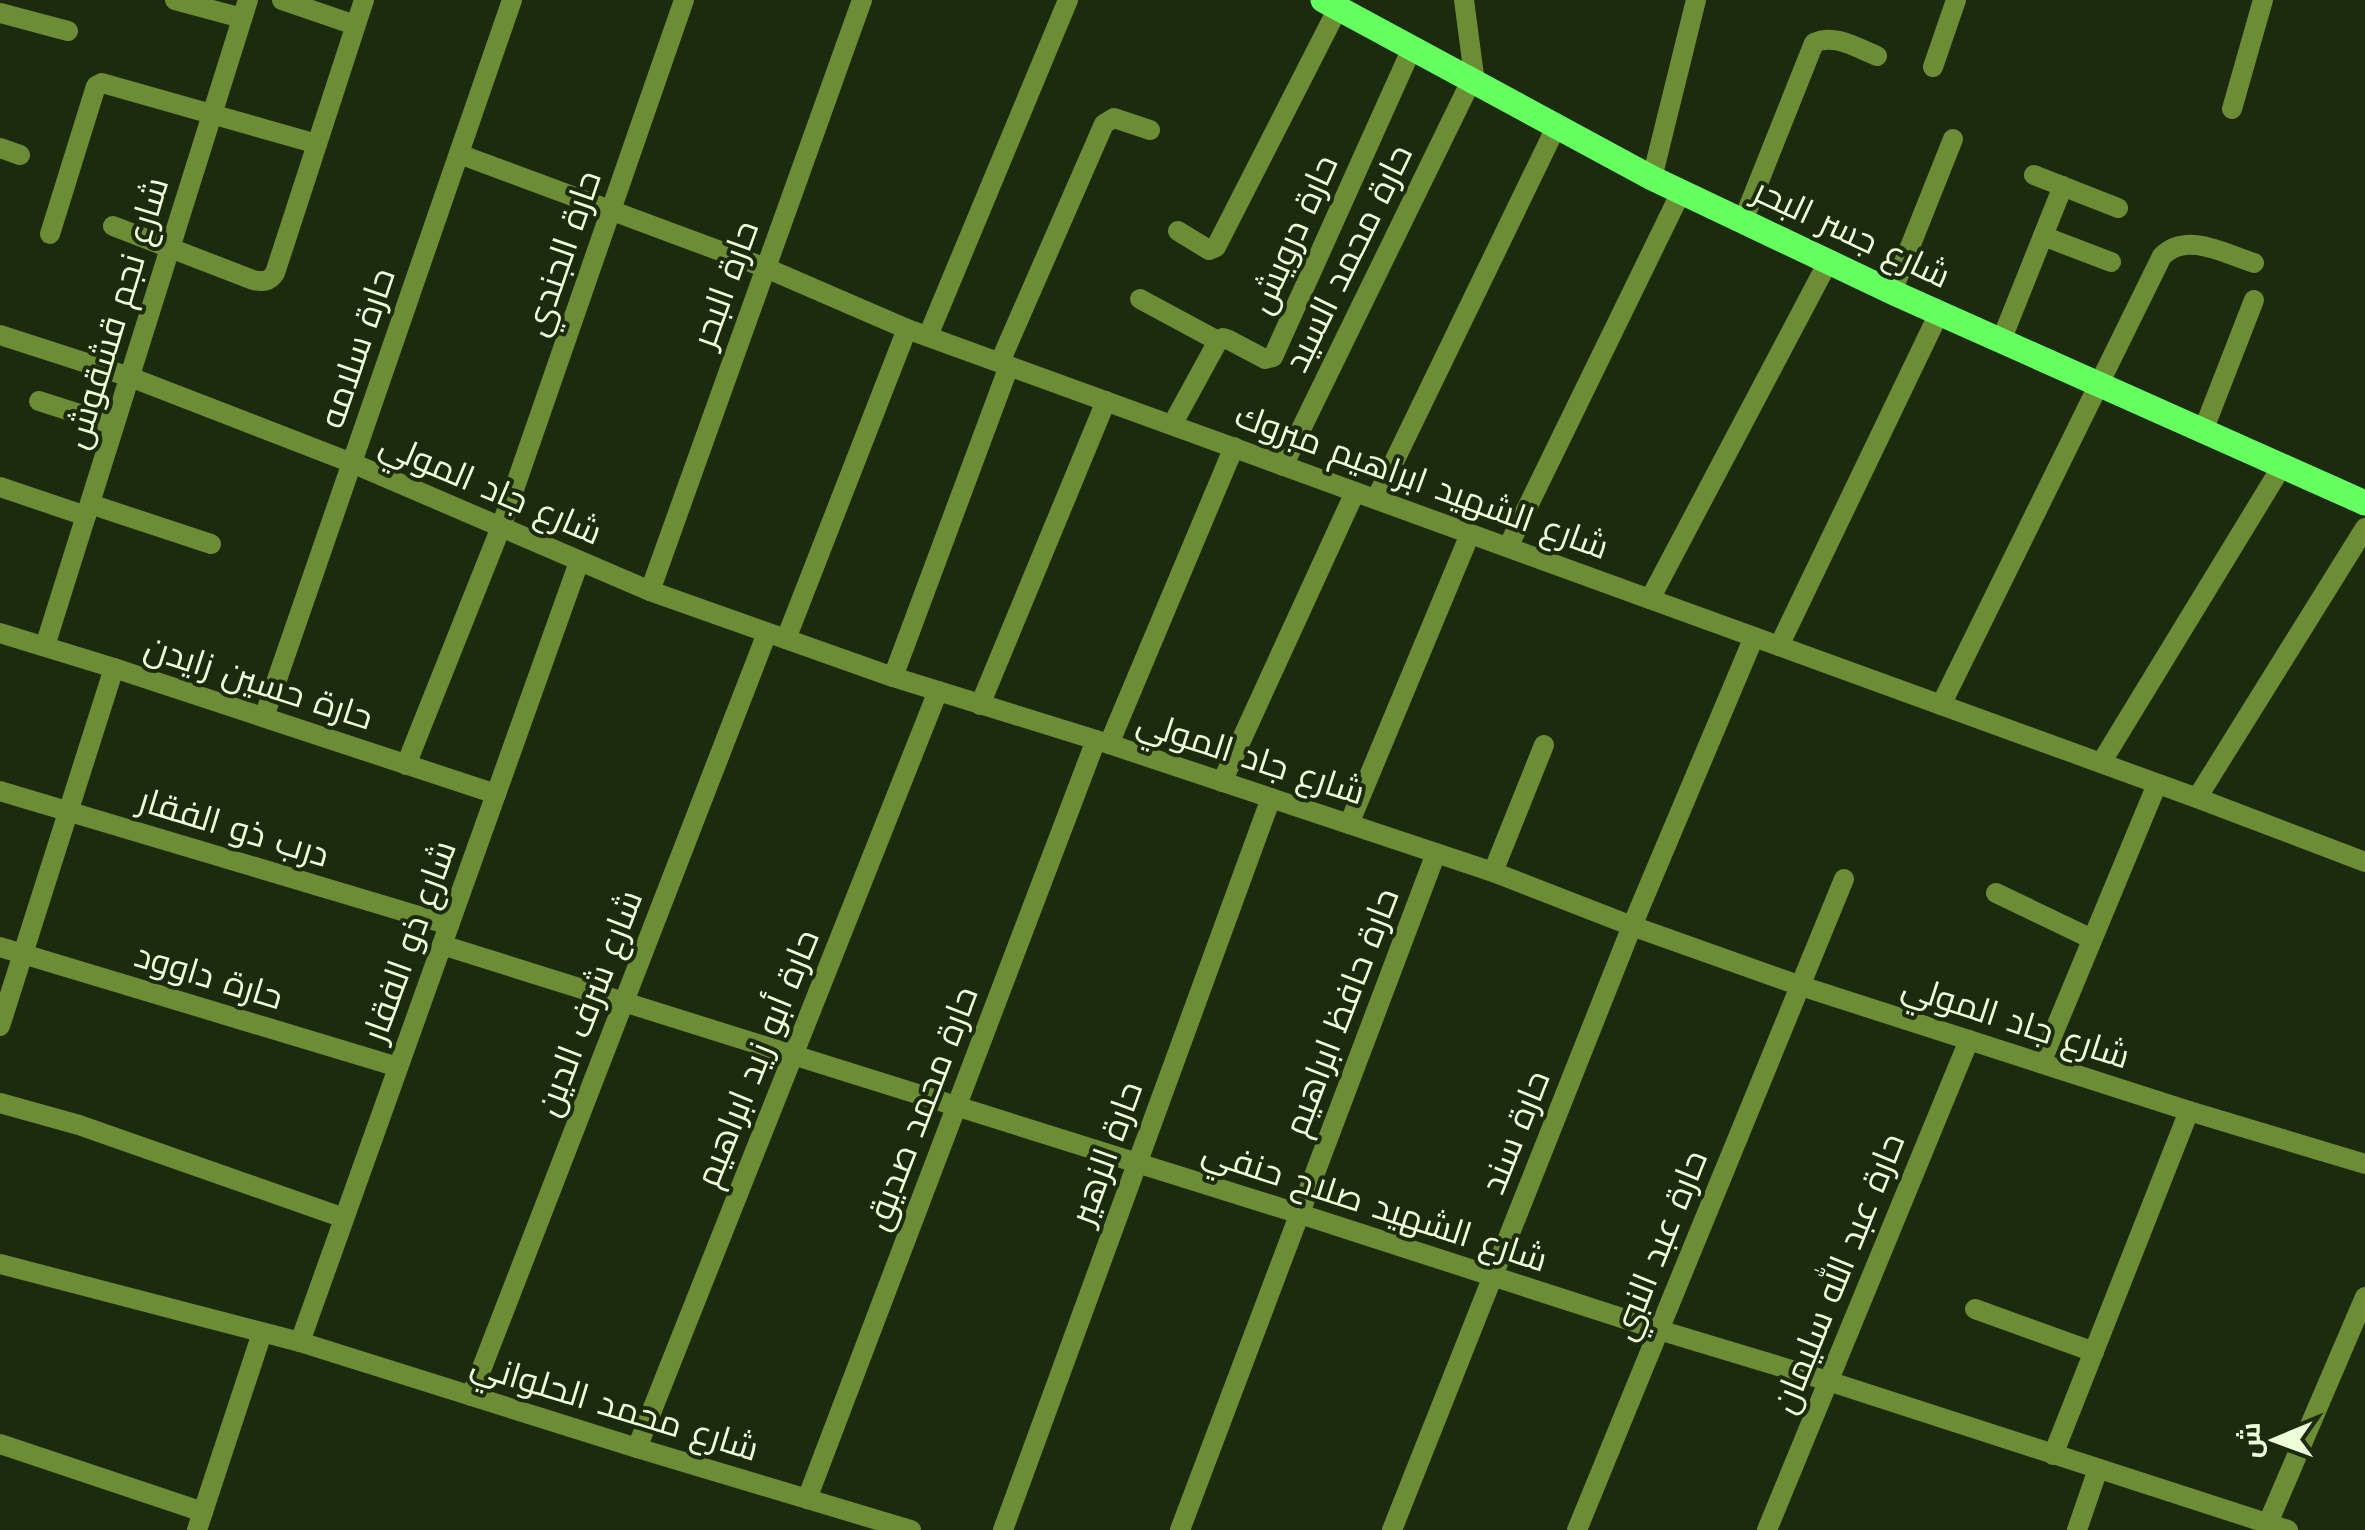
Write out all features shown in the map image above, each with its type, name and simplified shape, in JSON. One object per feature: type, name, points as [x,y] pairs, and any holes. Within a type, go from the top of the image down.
[{"type":"main road","name":"شارع جسر البحر","points":[[1331,4],[1681,192],[1892,292],[2365,503]]},
{"type":"street","points":[[176,0],[245,9]]},
{"type":"street","points":[[282,0],[356,25]]},
{"type":"street","points":[[113,226],[254,280],[270,280],[364,0]]},
{"type":"street","name":"حارة سلامه","points":[[264,717],[512,0]]},
{"type":"street","name":"حارة الجندي","points":[[406,765],[501,527],[684,0]]},
{"type":"street","name":"حارة البحر","points":[[650,591],[862,0]]},
{"type":"street","points":[[928,336],[1068,0]]},
{"type":"street","points":[[1464,0],[1474,81]]},
{"type":"street","points":[[1652,178],[1696,0]]},
{"type":"street","points":[[1933,67],[1956,0]]},
{"type":"street","points":[[2232,109],[2264,0]]},
{"type":"street","points":[[1178,231],[1209,250],[1216,247],[1331,4]]},
{"type":"street","name":"شارع نجم قشقوش","points":[[45,646],[245,9]]},
{"type":"street","points":[[0,13],[68,31]]},
{"type":"street","points":[[1743,221],[1814,43],[1825,38],[1836,40],[1877,56]]},
{"type":"street","name":"حارة درويش","points":[[1172,425],[1218,340],[1229,340],[1265,360],[1273,357],[1412,48]]},
{"type":"street","name":"حارة محمد السيد","points":[[1282,466],[1474,81]]},
{"type":"street","points":[[50,234],[96,86],[106,82],[317,144]]},
{"type":"street","points":[[894,677],[1004,364],[1104,124],[1114,118],[1150,130]]},
{"type":"street","points":[[1376,499],[1556,127]]},
{"type":"street","points":[[1892,292],[1952,139]]},
{"type":"street","name":"شارع الشهيد ابراهيم مبروك","points":[[459,154],[766,268],[928,336],[2365,862]]},
{"type":"street","points":[[2034,175],[2118,208]]},
{"type":"street","points":[[2001,341],[2062,186]]},
{"type":"street","points":[[1508,547],[1681,192]]},
{"type":"street","points":[[2044,236],[2111,262]]},
{"type":"street","points":[[1941,705],[2162,256],[2177,246],[2196,244],[2254,263]]},
{"type":"street","points":[[1650,599],[1828,262]]},
{"type":"street","points":[[1140,299],[1218,340]]},
{"type":"street","points":[[2203,431],[2254,300]]},
{"type":"street","points":[[1779,646],[1939,313]]},
{"type":"street","name":"شارع شرف الدين","points":[[471,1396],[624,1001],[907,328]]},
{"type":"street","name":"شارع جاد المولي","points":[[0,335],[130,377],[352,463],[650,591],[776,636],[1493,872],[1801,986],[2189,1112],[2365,1164]]},
{"type":"street","points":[[38,401],[114,425]]},
{"type":"street","points":[[980,705],[1106,401]]},
{"type":"street","name":"حارة محمد صديق","points":[[807,1499],[956,1107],[1102,742],[1234,447]]},
{"type":"street","points":[[2100,763],[2282,466]]},
{"type":"street","points":[[0,487],[211,544]]},
{"type":"street","points":[[1222,782],[1355,492]]},
{"type":"street","points":[[2197,798],[2365,528]]},
{"type":"street","points":[[1349,824],[1470,534]]},
{"type":"street","name":"شارع ذو الفقار","points":[[300,1342],[579,562]]},
{"type":"street","name":"حارة حسين زايدن","points":[[0,632],[496,794]]},
{"type":"street","name":"حارة سند","points":[[1392,1530],[1632,926],[1754,637]]},
{"type":"street","points":[[0,1026],[114,668]]},
{"type":"street","name":"حارة أبو زيد ابراهيم","points":[[637,1448],[938,691]]},
{"type":"street","points":[[1493,872],[1544,745]]},
{"type":"street","points":[[2041,1063],[2157,784]]},
{"type":"street","name":"درب ذو الفقار","points":[[0,792],[446,935]]},
{"type":"street","name":"حارة الزهير","points":[[1003,1530],[1271,798]]},
{"type":"street","name":"حارة حافظ ابراهيم","points":[[1180,1530],[1436,853]]},
{"type":"street","name":"حارة عبد النبي","points":[[1577,1530],[1844,879]]},
{"type":"street","points":[[1996,893],[2092,939]]},
{"type":"street","name":"شارع الشهيد صلاح حنفي","points":[[446,935],[624,1001],[1828,1381],[2265,1526]]},
{"type":"street","name":"حارة داوود","points":[[0,947],[398,1067]]},
{"type":"street","name":"حارة عبد الله سليمان","points":[[1767,1530],[1969,1040]]},
{"type":"street","points":[[0,1103],[79,1124],[344,1218]]},
{"type":"street","points":[[2054,1456],[2189,1112]]},
{"type":"street","name":"شارع محمد الحلواني","points":[[0,1264],[300,1342],[912,1530]]},
{"type":"street","points":[[2265,1526],[2365,1298]]},
{"type":"street","points":[[1975,1308],[2094,1352]]},
{"type":"street","points":[[0,1444],[200,1521],[262,1333]]},
{"type":"street","points":[[2077,1530],[2098,1469]]}]
